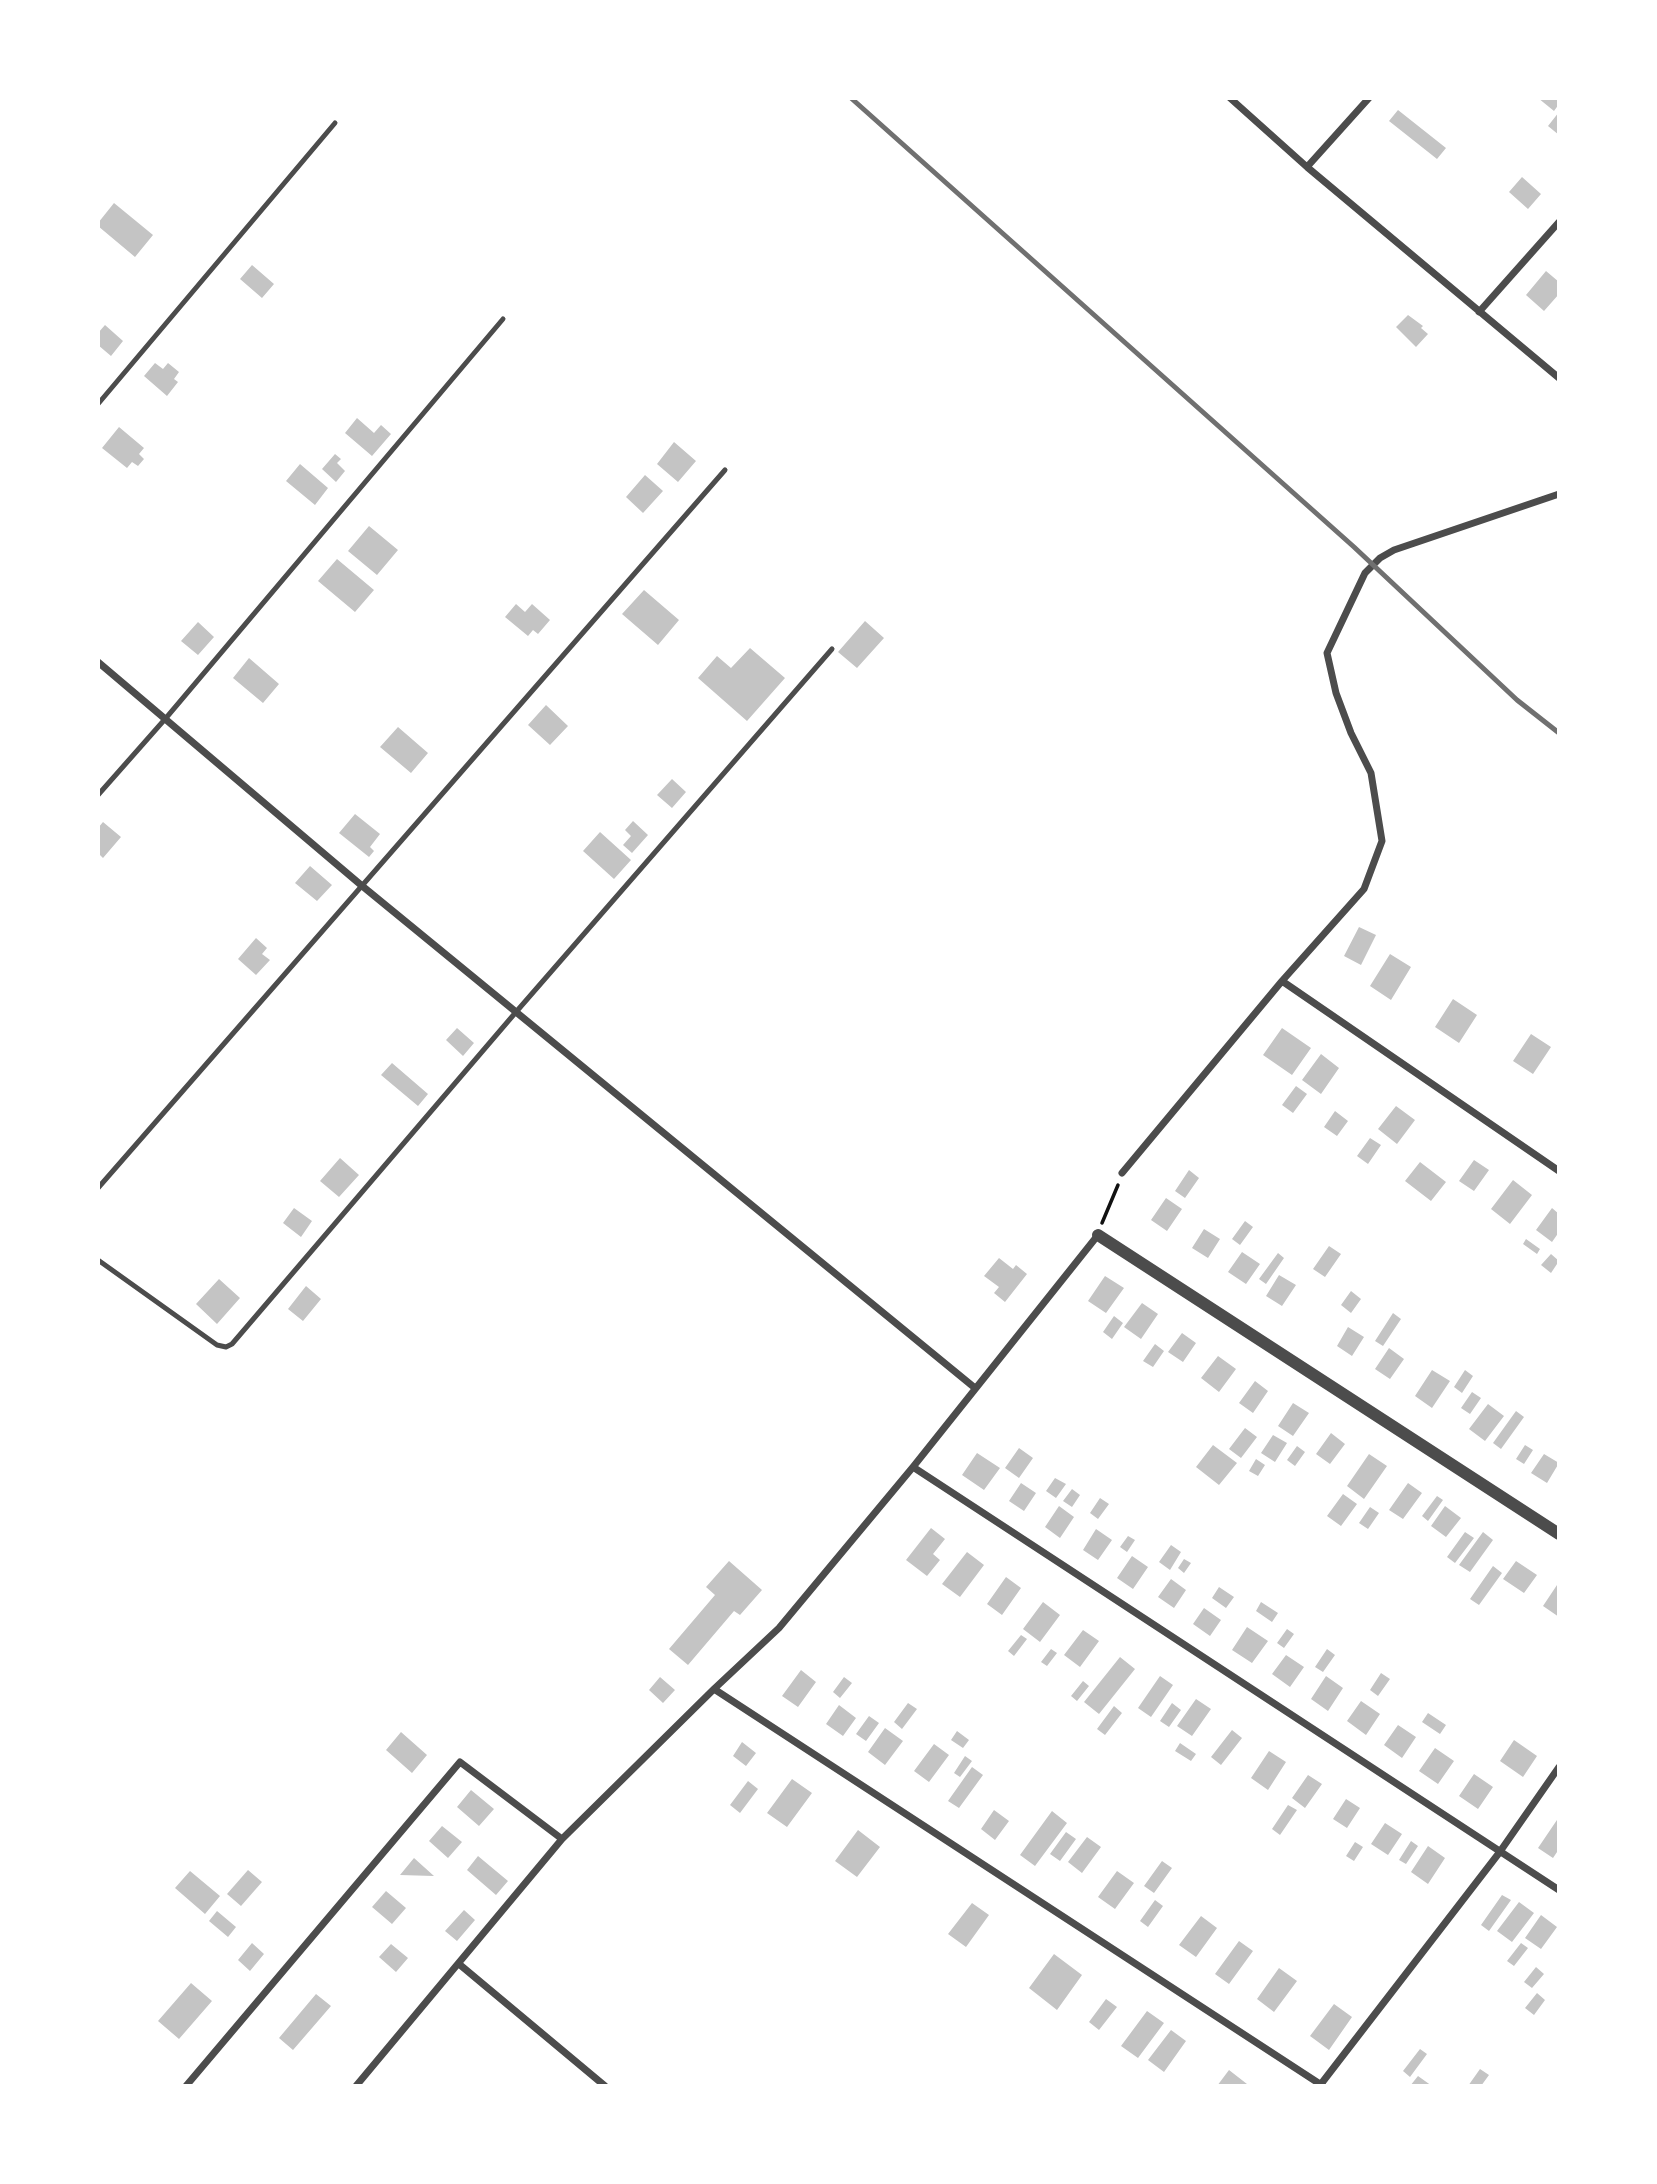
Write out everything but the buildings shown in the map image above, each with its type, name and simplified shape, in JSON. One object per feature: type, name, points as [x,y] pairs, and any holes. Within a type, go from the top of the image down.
[{"type":"street","points":[[1230,98],[1307,167],[1559,378]]},
{"type":"street","points":[[1307,167],[1369,98]]},
{"type":"street","points":[[1479,312],[1559,222]]},
{"type":"street","points":[[1122,1173],[1282,981],[1364,889],[1382,841],[1371,773],[1351,733],[1336,693],[1327,653],[1365,573],[1380,558],[1394,550],[1559,494]]},
{"type":"street","points":[[98,662],[361,885],[975,1388]]},
{"type":"street","points":[[1282,981],[1559,1171]]},
{"type":"street","points":[[356,2086],[562,1839],[779,1629],[913,1467],[1098,1235],[1559,1534]]},
{"type":"street","points":[[913,1467],[1559,1891]]},
{"type":"street","points":[[714,1689],[1322,2085],[1499,1853],[1559,1767]]},
{"type":"street","points":[[186,2086],[460,1762],[562,1839]]},
{"type":"street","points":[[459,1964],[606,2086]]},
{"type":"lane","points":[[98,404],[335,123]]},
{"type":"lane","points":[[98,795],[503,319]]},
{"type":"lane","points":[[98,1188],[725,470]]},
{"type":"lane","points":[[98,1260],[217,1345],[226,1347],[232,1344],[832,649]]},
{"type":"path","points":[[1098,1235],[1122,1173]]},
{"type":"railway","points":[[851,98],[1354,547],[1517,700],[1559,733]]}]
